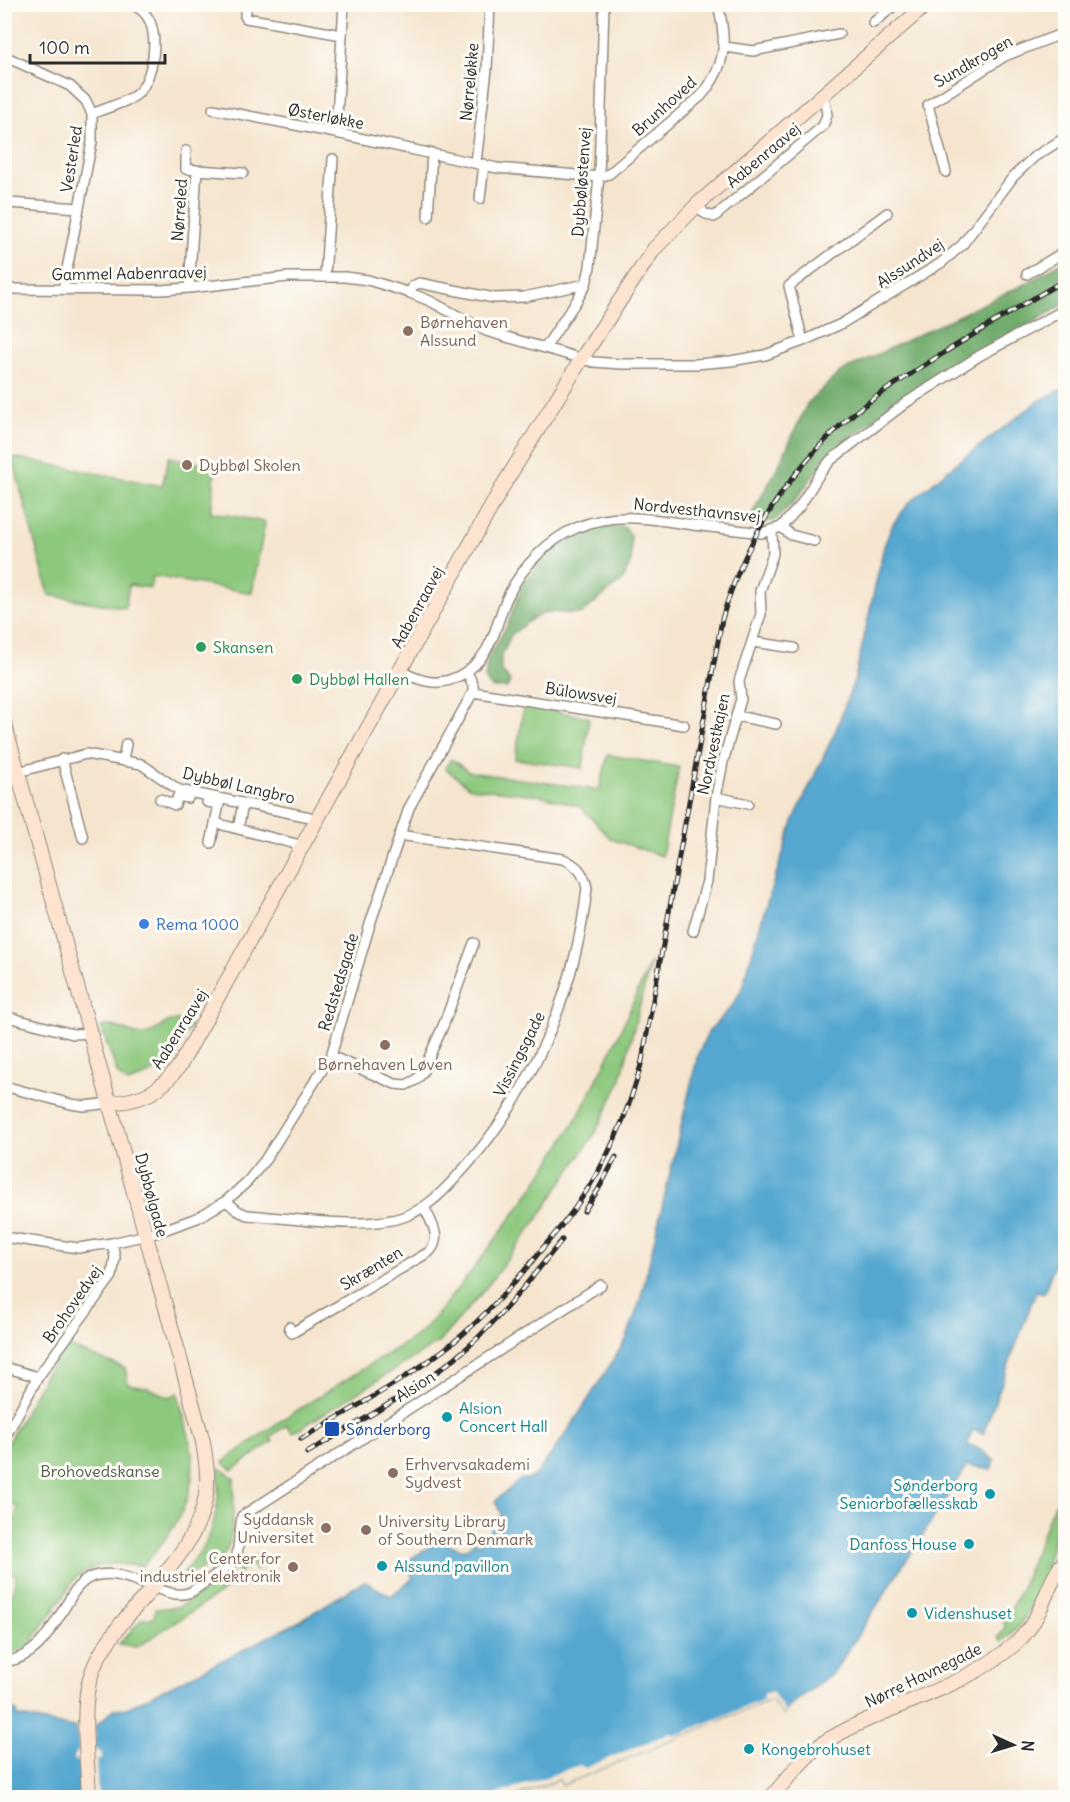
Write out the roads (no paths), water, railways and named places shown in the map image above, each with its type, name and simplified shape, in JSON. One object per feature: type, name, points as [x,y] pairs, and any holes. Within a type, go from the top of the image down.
[{"type":"street","name":"Vesterled","points":[[92,114],[136,96],[146,86],[150,76],[153,33],[145,13],[131,4]]},
{"type":"street","points":[[247,4],[246,18],[342,35]]},
{"type":"street","points":[[336,133],[344,4]]},
{"type":"street","name":"Nørreløkke","points":[[480,163],[490,4]]},
{"type":"street","name":"Dybbøløstenvej","points":[[545,348],[586,284],[590,267],[599,177],[604,4]]},
{"type":"street","name":"Brunhoved","points":[[599,177],[609,174],[701,96],[713,82],[720,68],[725,47],[718,4]]},
{"type":"street","points":[[873,23],[896,4]]},
{"type":"street","name":"Aabenraavej","points":[[111,1103],[141,1098],[161,1087],[171,1078],[209,1016],[504,483],[654,249],[698,204],[920,7]]},
{"type":"street","name":"Sundkrogen","points":[[946,172],[928,105],[1005,56],[1065,32]]},
{"type":"street","points":[[725,47],[753,51],[839,34]]},
{"type":"street","name":"Vesterled","points":[[4,56],[70,86],[86,101],[92,114],[92,142],[63,290]]},
{"type":"street","name":"Aabenraavej","points":[[698,204],[704,213],[714,217],[823,126],[828,115],[824,94]]},
{"type":"street","name":"Østerløkke","points":[[213,109],[497,168],[599,177]]},
{"type":"street","name":"Alssundvej","points":[[582,358],[592,362],[622,364],[708,363],[765,355],[841,324],[941,263],[962,245],[1013,177],[1034,157],[1065,136]]},
{"type":"street","name":"Nørreled","points":[[186,151],[186,169],[243,173]]},
{"type":"street","points":[[428,217],[432,153]]},
{"type":"street","points":[[325,276],[333,159]]},
{"type":"street","points":[[480,163],[480,199]]},
{"type":"street","name":"Nørreled","points":[[189,288],[197,170]]},
{"type":"street","name":"Vesterled","points":[[9,203],[79,208]]},
{"type":"street","points":[[803,341],[789,286],[887,213]]},
{"type":"street","points":[[1027,274],[1065,251]]},
{"type":"street","name":"Gammel Aabenraavej","points":[[4,289],[189,288],[288,277],[325,276],[368,280],[430,301],[486,331],[582,358]]},
{"type":"street","points":[[410,293],[413,286],[419,283],[494,298],[524,297],[586,284]]},
{"type":"street","name":"Nordvesthavnsvej","points":[[467,672],[479,662],[490,644],[508,595],[525,568],[549,544],[575,528],[606,518],[637,517],[762,532],[776,529],[800,506],[820,473],[831,460],[850,445],[907,402],[979,356],[1065,309]]},
{"type":"street","points":[[776,529],[814,541]]},
{"type":"street","name":"Nordvestkajen","points":[[693,931],[707,881],[716,797],[723,762],[741,699],[739,681],[761,614],[760,591],[773,554],[776,529]]},
{"type":"street","points":[[753,642],[794,648]]},
{"type":"street","points":[[400,671],[423,681],[447,680],[467,672],[473,685],[473,692]]},
{"type":"street","name":"Bülowsvej","points":[[473,692],[684,725]]},
{"type":"street","name":"Redstedsgade","points":[[4,1237],[78,1248],[112,1243],[146,1235],[197,1218],[226,1201],[248,1181],[265,1160],[331,1056],[409,808],[473,692]]},
{"type":"street","points":[[737,716],[776,724]]},
{"type":"street","name":"Dybbølgade","points":[[4,722],[111,1103],[203,1442],[207,1468],[205,1502],[200,1519],[182,1551],[102,1650],[91,1673],[86,1703],[89,1797]]},
{"type":"street","points":[[123,760],[126,744]]},
{"type":"street","name":"Dybbøl Langbro","points":[[18,772],[86,754],[123,760],[141,764],[179,790],[300,814],[317,821]]},
{"type":"street","points":[[62,759],[83,838]]},
{"type":"street","points":[[160,799],[175,805],[178,796],[219,804],[211,843]]},
{"type":"street","points":[[716,797],[748,804]]},
{"type":"street","points":[[238,829],[242,809]]},
{"type":"street","points":[[215,823],[296,844],[302,848]]},
{"type":"street","name":"Vissingsgade","points":[[226,1201],[247,1215],[361,1224],[404,1216],[424,1207],[444,1191],[479,1151],[512,1103],[542,1050],[557,1014],[575,956],[587,888],[579,869],[573,863],[562,859],[399,835]]},
{"type":"street","points":[[331,1056],[395,1084],[406,1085],[416,1080],[443,1026],[474,943]]},
{"type":"street","points":[[4,1016],[73,1034],[90,1033]]},
{"type":"street","points":[[4,1086],[71,1104],[84,1106],[111,1103]]},
{"type":"street","name":"Skrænten","points":[[289,1327],[292,1333],[429,1252],[435,1246],[437,1239],[424,1207]]},
{"type":"street","name":"Brohovedvej","points":[[4,1439],[38,1377],[112,1276],[115,1257],[112,1243]]},
{"type":"street","name":"Alsion","points":[[4,1662],[21,1659],[45,1641],[73,1593],[81,1583],[90,1578],[115,1575],[171,1593],[185,1595],[231,1566],[237,1555],[242,1516],[601,1285]]},
{"type":"street","points":[[4,1367],[38,1377]]},
{"type":"street","name":"Nørre Havnegade","points":[[770,1797],[826,1741],[956,1681],[1008,1649],[1026,1632],[1038,1616],[1056,1571],[1065,1559]]},
{"type":"water","points":[[1065,387],[1065,1237],[1044,1293],[1036,1291],[983,1434],[973,1430],[967,1443],[994,1460],[991,1470],[968,1465],[834,1672],[789,1707],[783,1715],[772,1699],[562,1785],[559,1779],[512,1798],[5,1797],[4,1706],[17,1711],[16,1716],[70,1727],[97,1725],[114,1709],[127,1708],[298,1622],[364,1581],[391,1596],[413,1578],[405,1562],[439,1541],[461,1549],[467,1549],[474,1541],[479,1544],[501,1514],[495,1501],[521,1479],[528,1479],[536,1475],[568,1431],[626,1340],[640,1301],[698,1054],[709,1031],[732,1006],[742,988],[794,819],[835,732],[855,678],[884,546],[893,524],[909,503],[949,469],[1036,403]]},
{"type":"railway","points":[[301,1439],[418,1368],[455,1341],[476,1322],[516,1281],[569,1217],[609,1152],[631,1098],[642,1061],[722,619],[743,561],[772,507],[809,458],[853,414],[954,346],[1066,279]]},
{"type":"railway","points":[[584,1211],[616,1157]]},
{"type":"railway","points":[[307,1453],[430,1377],[468,1347],[505,1309],[562,1240]]},
{"type":"place","name":"Børnehaven Alssund","points":[[408,331]]},
{"type":"place","name":"Dybbøl Skolen","points":[[187,465]]},
{"type":"place","name":"Skansen","points":[[201,647]]},
{"type":"place","name":"Dybbøl Hallen","points":[[297,679]]},
{"type":"place","name":"Rema 1000","points":[[144,924]]},
{"type":"place","name":"Børnehaven Løven","points":[[385,1045]]},
{"type":"place","name":"Alsion Concert Hall","points":[[447,1417]]},
{"type":"place","name":"Sønderborg","points":[[332,1429]]},
{"type":"place","name":"Erhvervsakademi Sydvest","points":[[393,1473]]},
{"type":"place","name":"Sønderborg Seniorbofællesskab","points":[[990,1494]]},
{"type":"place","name":"Syddansk Universitet","points":[[326,1528]]},
{"type":"place","name":"University Library of Southern Denmark","points":[[366,1530]]},
{"type":"place","name":"Danfoss House","points":[[969,1544]]},
{"type":"place","name":"Alssund pavillon","points":[[382,1566]]},
{"type":"place","name":"Center for industriel elektronik","points":[[293,1567]]},
{"type":"place","name":"Videnshuset","points":[[912,1613]]},
{"type":"place","name":"Kongebrohuset","points":[[749,1749]]},
{"type":"park label","name":"Brohovedskanse","points":[[100,1471]]}]
